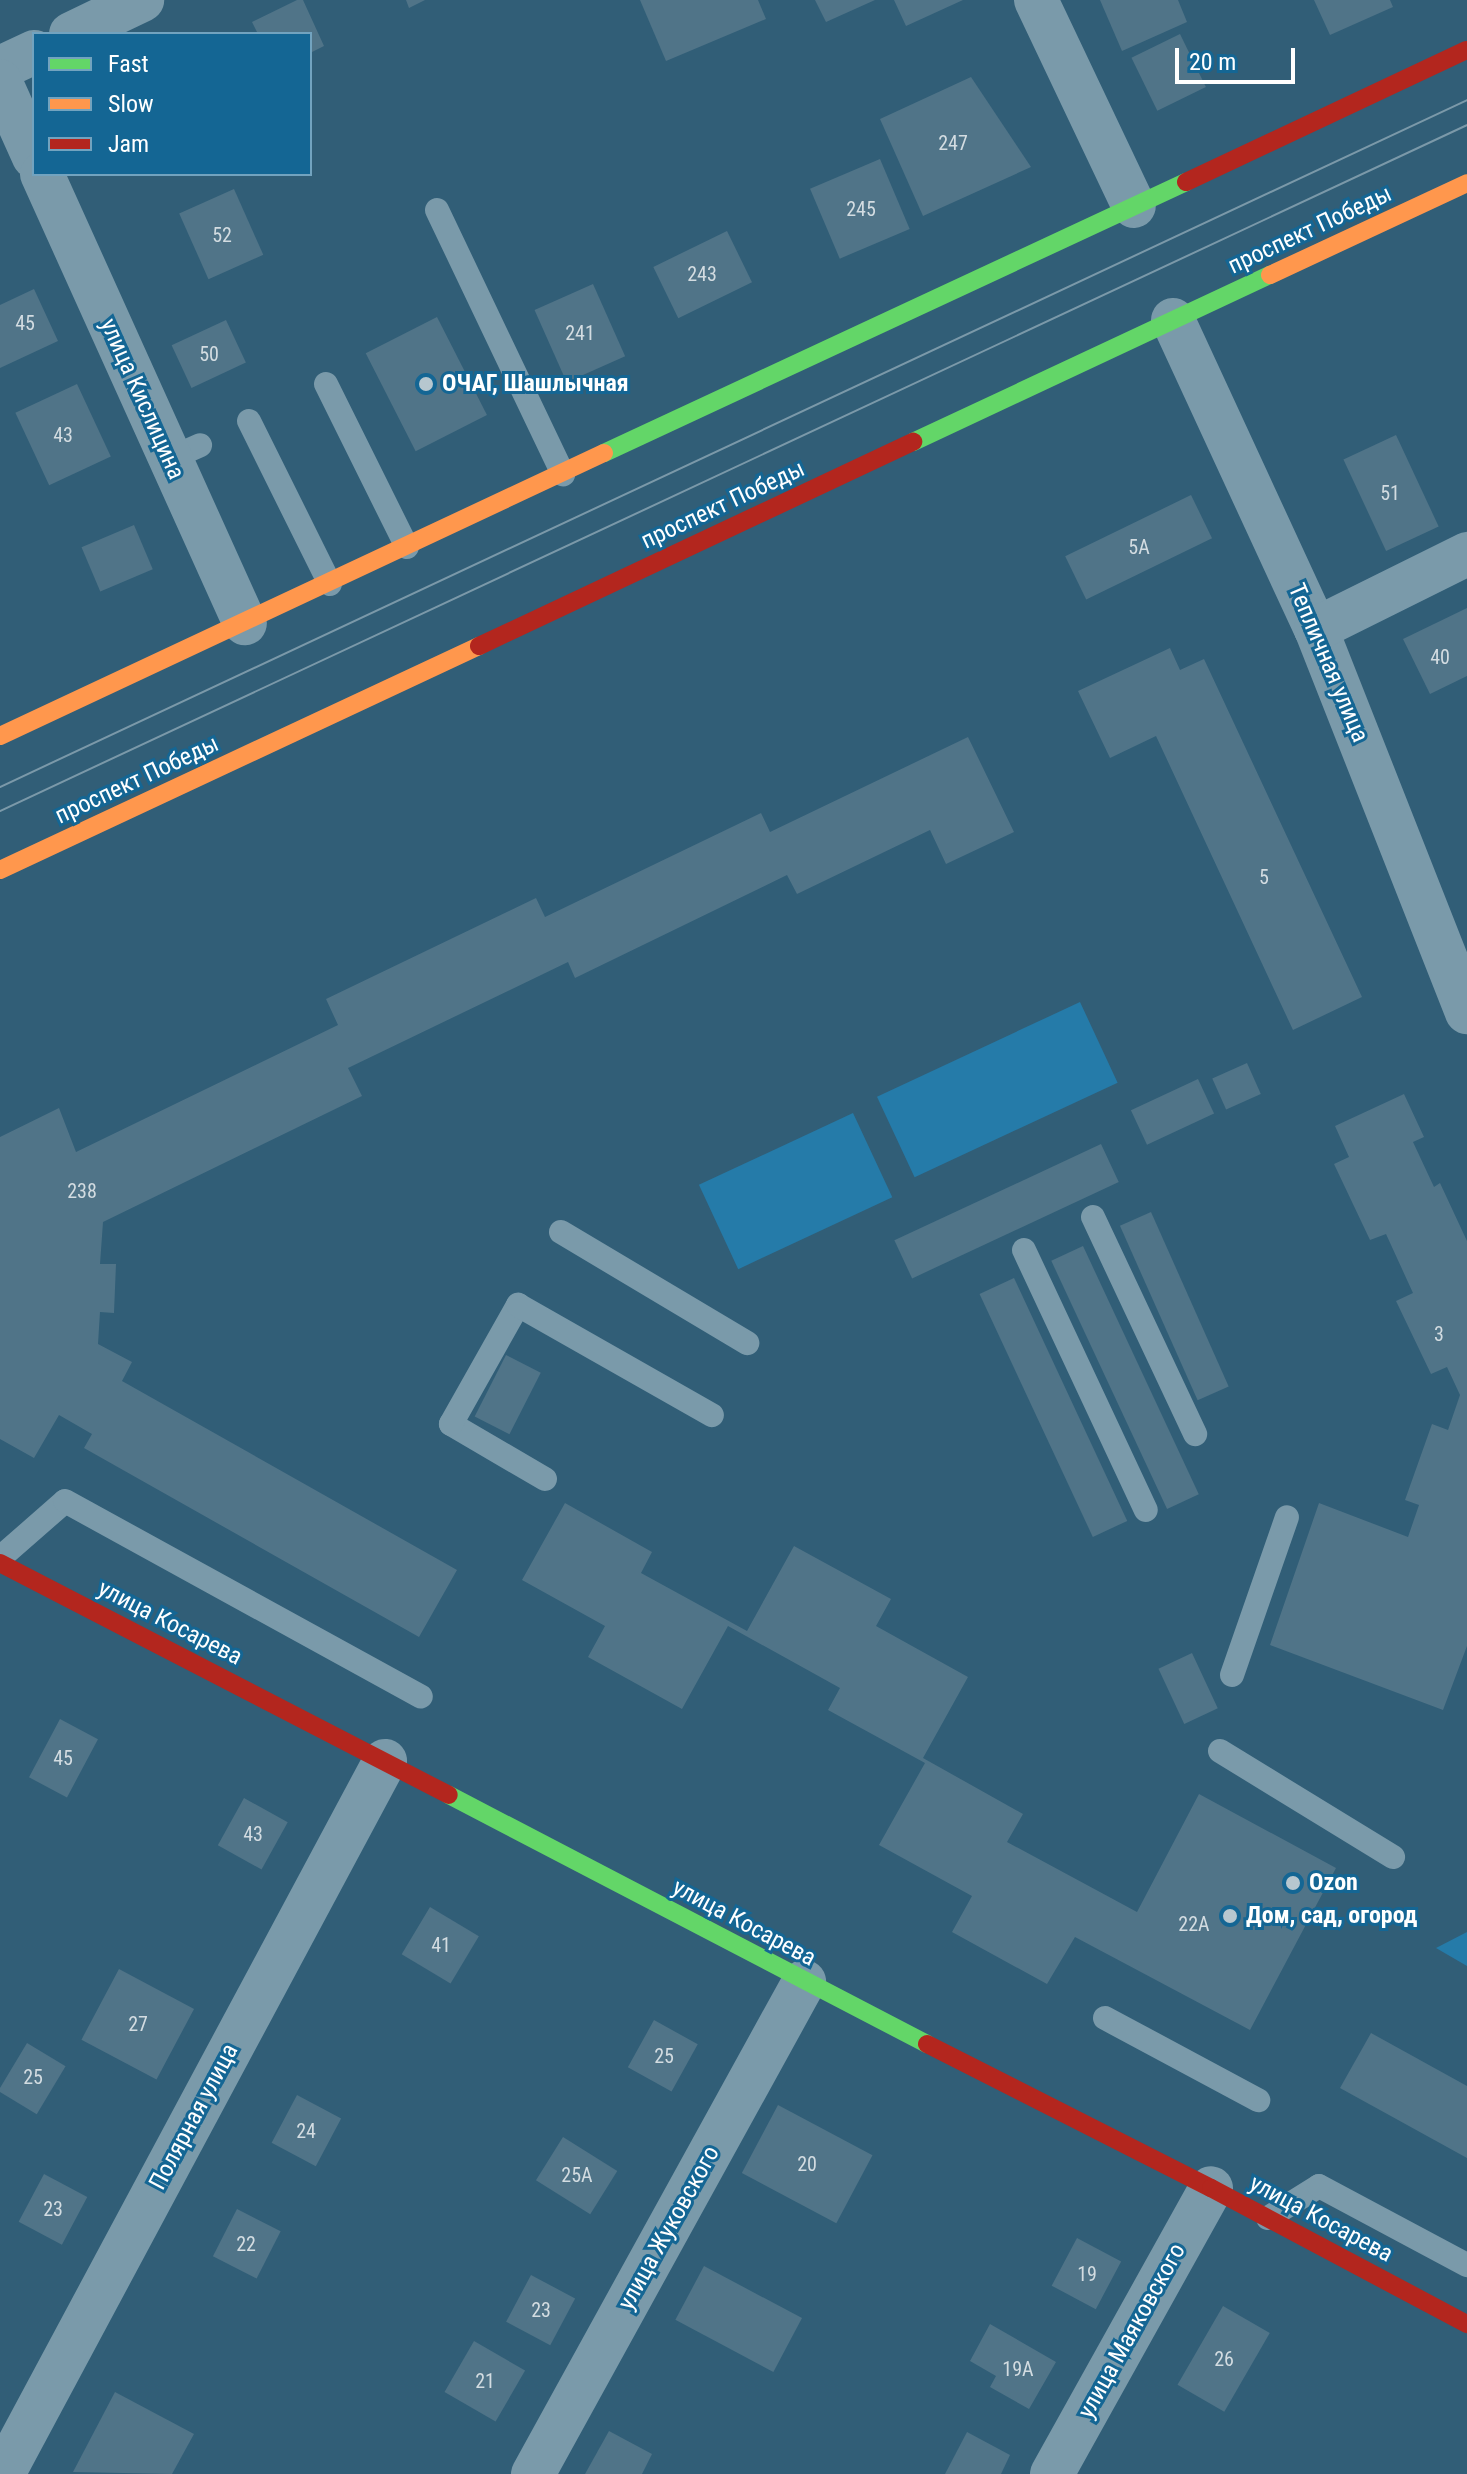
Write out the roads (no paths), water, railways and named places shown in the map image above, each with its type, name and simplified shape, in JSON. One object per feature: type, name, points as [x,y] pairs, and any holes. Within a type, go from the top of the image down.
[{"type":"main road","points":[[0,736],[1467,50]]},
{"type":"main road","name":"проспект Победы","points":[[0,870],[1467,183]]},
{"type":"main road","name":"улица Косарева","points":[[0,1561],[804,1982],[1211,2188],[1467,2324]]},
{"type":"street","points":[[75,32],[142,0]]},
{"type":"street","points":[[1036,0],[1134,206]]},
{"type":"street","points":[[0,68],[32,53]]},
{"type":"street","points":[[0,81],[32,153]]},
{"type":"street","name":"улица Кислицина","points":[[43,176],[185,452],[245,623]]},
{"type":"street","name":"Тепличная улица","points":[[1173,320],[1316,629],[1467,1012]]},
{"type":"street","points":[[1316,629],[1467,554]]},
{"type":"street","name":"Полярная улица","points":[[3,2474],[385,1761]]},
{"type":"street","name":"улица Жуковского","points":[[533,2474],[804,1982]]},
{"type":"street","name":"улица Маяковского","points":[[1052,2474],[1211,2188]]},
{"type":"lane","points":[[437,210],[563,474]]},
{"type":"lane","points":[[326,384],[407,547]]},
{"type":"lane","points":[[249,421],[330,584]]},
{"type":"lane","points":[[1093,1217],[1195,1434]]},
{"type":"lane","points":[[561,1232],[747,1343]]},
{"type":"lane","points":[[1024,1250],[1146,1510]]},
{"type":"lane","points":[[545,1479],[451,1424],[518,1305],[712,1415]]},
{"type":"lane","points":[[0,1561],[65,1501],[421,1697]]},
{"type":"lane","points":[[1232,1675],[1287,1517]]},
{"type":"lane","points":[[1220,1751],[1393,1857]]},
{"type":"lane","points":[[1105,2018],[1258,2100]]},
{"type":"lane","points":[[1268,2218],[1319,2186],[1467,2265]]},
{"type":"tram line","points":[[0,787],[1467,100]]},
{"type":"tram line","points":[[0,811],[1467,125]]},
{"type":"place","name":"ОЧАГ, Шашлычная","points":[[426,384]]},
{"type":"place","name":"Ozon","points":[[1293,1883]]},
{"type":"place","name":"Дом, сад, огород","points":[[1230,1916]]}]
